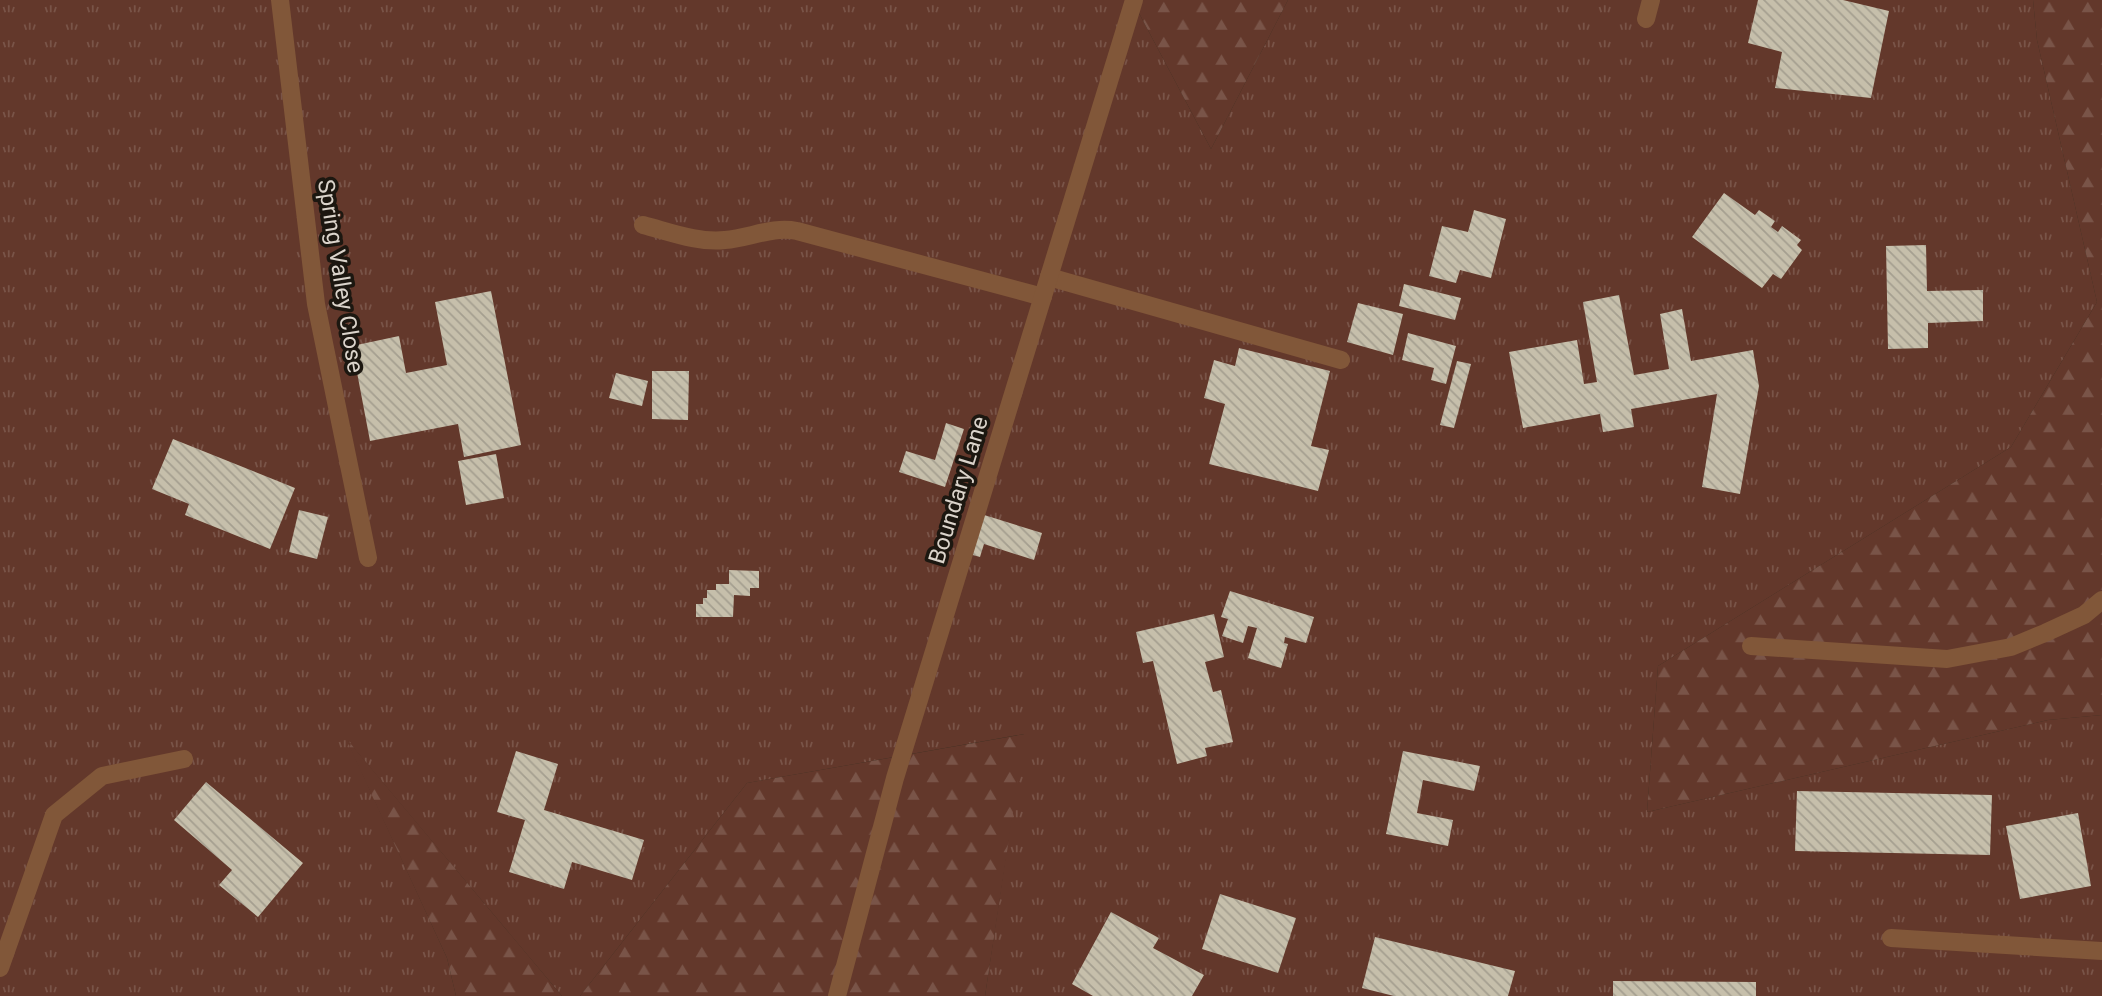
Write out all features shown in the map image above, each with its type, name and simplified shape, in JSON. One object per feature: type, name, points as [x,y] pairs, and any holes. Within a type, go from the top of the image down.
[{"type":"street","name":"Spring Valley Close","points":[[280,0],[316,304],[368,558]]},
{"type":"street","name":"Boundary Lane","points":[[837,996],[895,778],[1134,0]]},
{"type":"street","points":[[1646,19],[1651,0]]},
{"type":"street","points":[[643,225],[707,241],[727,240],[783,228],[797,230],[1043,297]]},
{"type":"street","points":[[1049,277],[1341,360]]},
{"type":"street","points":[[1751,646],[1947,659],[2011,647],[2084,615],[2102,600]]},
{"type":"street","points":[[0,968],[54,815],[102,776],[184,759]]},
{"type":"street","points":[[1891,938],[2102,951]]},
{"type":"green space","points":[[0,0],[1132,0],[1211,149],[1288,0],[2033,0],[2037,40],[2097,302],[2011,447],[1658,666],[1647,812],[2048,720],[2102,715],[2102,996],[985,996],[1024,734],[747,783],[580,996],[562,996],[347,740],[447,958],[456,996],[0,996]]},
{"type":"green space","points":[[1132,0],[1288,0],[1211,149]]},
{"type":"green space","points":[[2033,0],[2102,0],[2102,715],[2048,720],[1647,812],[1658,666],[2011,447],[2097,302],[2037,40]]},
{"type":"green space","points":[[1025,734],[985,996],[580,996],[747,783]]},
{"type":"green space","points":[[345,737],[562,996],[456,996],[447,958]]},
{"type":"building","points":[[1758,0],[1843,0],[1889,11],[1871,98],[1775,88],[1782,52],[1748,43]]},
{"type":"building","points":[[1724,193],[1755,215],[1759,210],[1775,221],[1771,227],[1778,232],[1782,226],[1801,240],[1797,245],[1802,250],[1781,279],[1773,274],[1762,288],[1692,237]]},
{"type":"building","points":[[1474,210],[1506,219],[1491,278],[1460,270],[1456,283],[1429,276],[1442,226],[1468,232]]},
{"type":"building","points":[[1926,245],[1927,291],[1983,290],[1983,321],[1928,323],[1928,348],[1888,349],[1886,246]]},
{"type":"building","points":[[1404,284],[1461,298],[1455,320],[1399,306]]},
{"type":"building","points":[[491,291],[521,445],[464,457],[458,424],[370,441],[352,346],[399,336],[406,373],[447,365],[435,302]]},
{"type":"building","points":[[1619,295],[1634,375],[1669,369],[1660,314],[1682,309],[1691,361],[1753,350],[1759,386],[1740,494],[1702,487],[1717,394],[1631,409],[1634,427],[1603,432],[1600,414],[1523,428],[1509,352],[1577,340],[1584,384],[1597,382],[1583,302]]},
{"type":"building","points":[[1358,303],[1403,314],[1393,355],[1347,342]]},
{"type":"building","points":[[1408,333],[1456,346],[1446,384],[1431,380],[1434,368],[1402,360]]},
{"type":"building","points":[[1239,348],[1330,371],[1311,446],[1329,450],[1318,491],[1209,464],[1225,404],[1204,398],[1214,360],[1235,366]]},
{"type":"building","points":[[1457,361],[1471,364],[1454,428],[1440,425]]},
{"type":"building","points":[[652,371],[689,371],[688,420],[652,419]]},
{"type":"building","points":[[616,373],[648,381],[642,406],[609,398]]},
{"type":"building","points":[[946,423],[964,429],[945,487],[899,472],[906,451],[935,460]]},
{"type":"building","points":[[173,439],[295,488],[270,549],[185,515],[189,504],[152,489]]},
{"type":"building","points":[[496,454],[504,498],[466,505],[458,461]]},
{"type":"building","points":[[299,510],[328,517],[317,559],[289,552]]},
{"type":"building","points":[[981,514],[1042,533],[1034,560],[984,544],[980,557],[969,554]]},
{"type":"building","points":[[729,570],[759,571],[759,588],[750,588],[750,596],[734,595],[733,617],[696,617],[696,604],[703,604],[703,598],[707,598],[707,590],[716,590],[716,584],[729,584]]},
{"type":"building","points":[[1230,591],[1314,617],[1306,643],[1285,637],[1284,643],[1288,644],[1281,668],[1248,658],[1257,628],[1248,626],[1243,643],[1222,636],[1228,619],[1221,617]]},
{"type":"building","points":[[1214,614],[1224,657],[1205,662],[1213,692],[1221,690],[1233,742],[1205,748],[1207,756],[1177,764],[1153,661],[1143,663],[1136,632]]},
{"type":"building","points":[[516,751],[558,764],[544,810],[644,840],[632,880],[572,862],[564,889],[509,872],[525,820],[497,812]]},
{"type":"building","points":[[1403,751],[1480,766],[1474,791],[1423,780],[1417,813],[1453,820],[1448,846],[1386,834]]},
{"type":"building","points":[[206,782],[303,863],[258,917],[219,885],[232,870],[174,820]]},
{"type":"building","points":[[1797,791],[1992,795],[1990,855],[1795,851]]},
{"type":"building","points":[[2078,813],[2091,886],[2020,899],[2006,826]]},
{"type":"building","points":[[1220,894],[1296,918],[1278,973],[1202,949]]},
{"type":"building","points":[[1111,912],[1159,938],[1153,948],[1204,975],[1192,996],[1093,996],[1072,984]]},
{"type":"building","points":[[1375,937],[1515,971],[1508,996],[1394,996],[1362,988]]},
{"type":"building","points":[[1613,981],[1756,982],[1756,996],[1613,996]]}]
